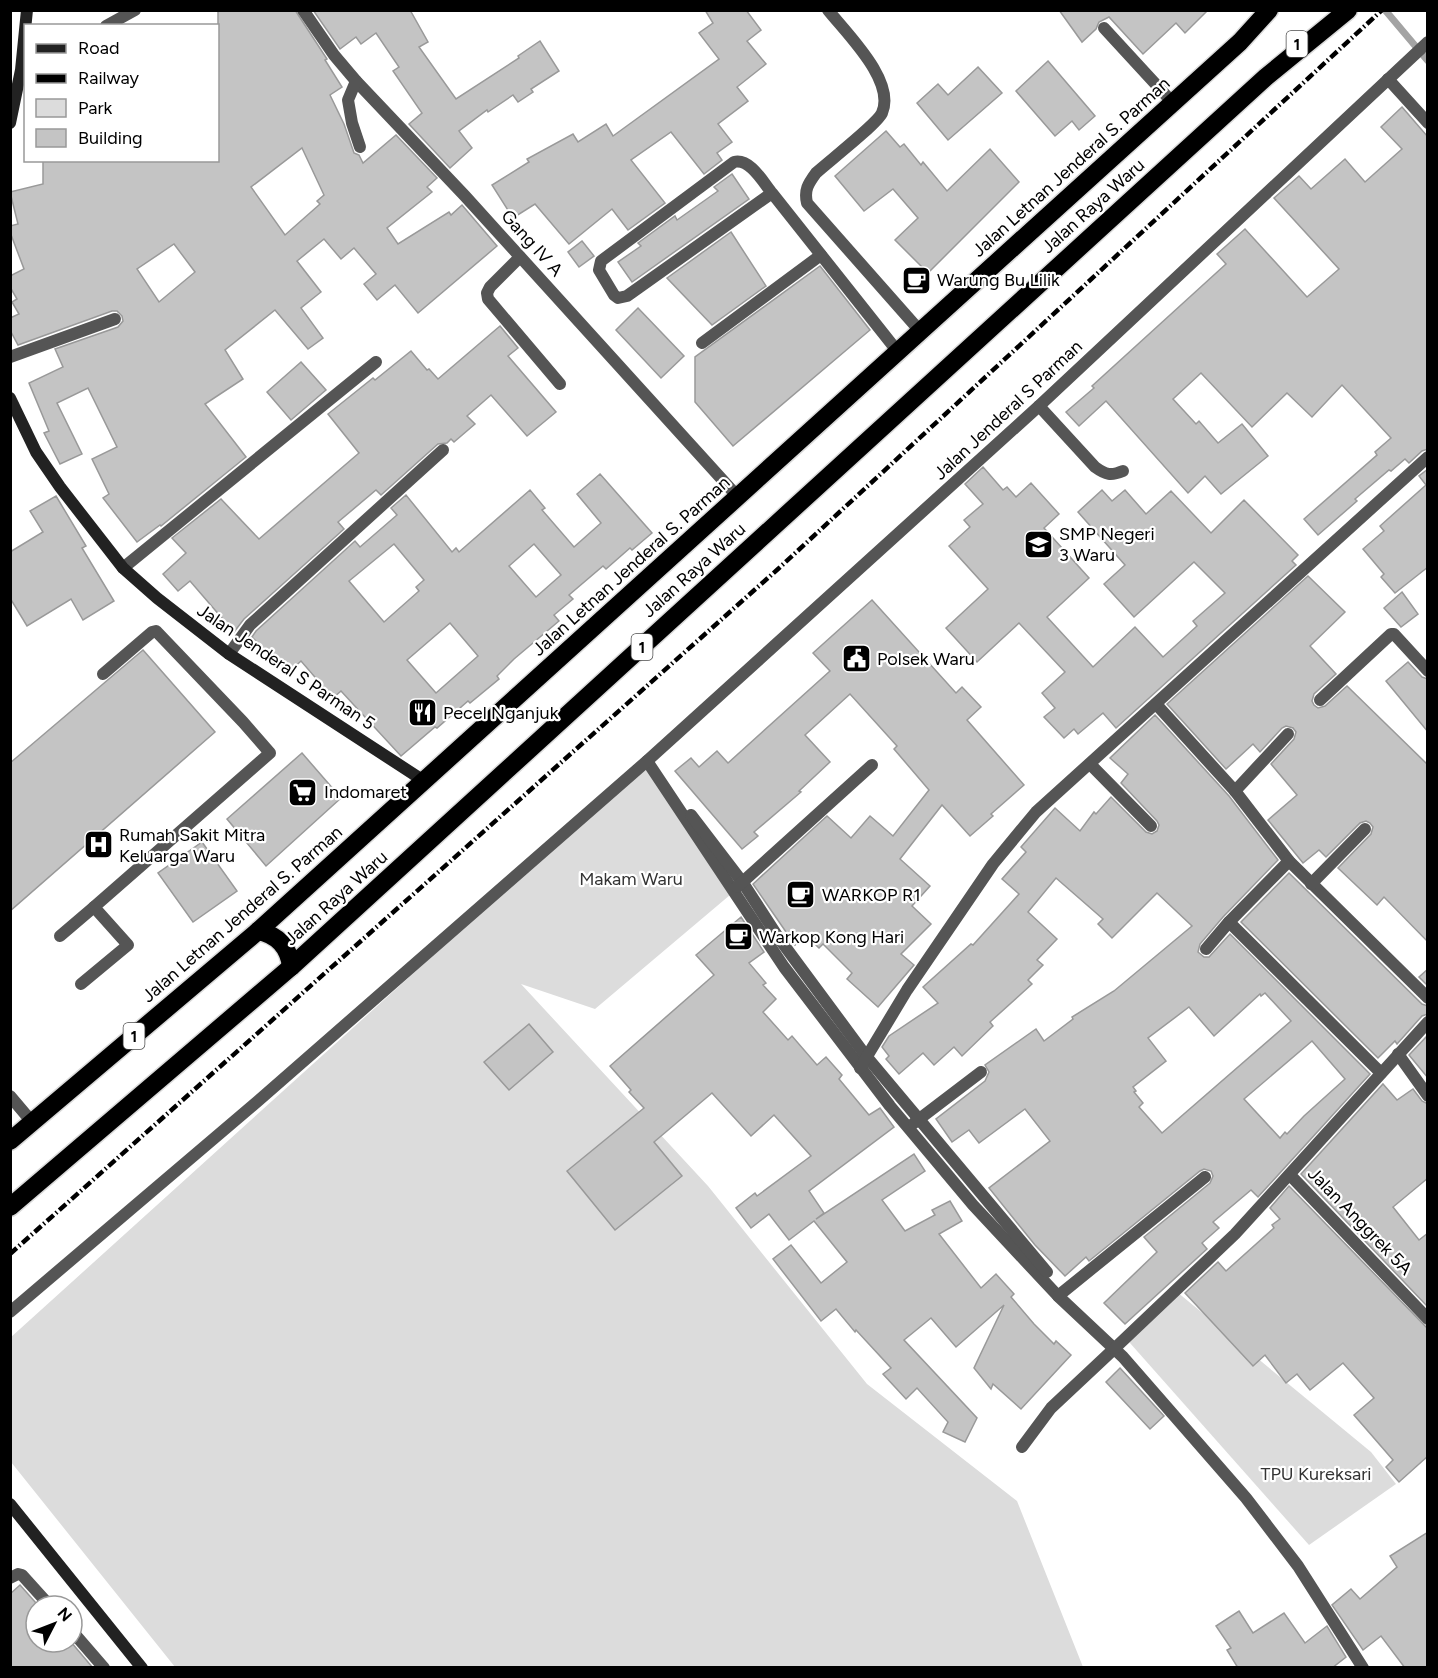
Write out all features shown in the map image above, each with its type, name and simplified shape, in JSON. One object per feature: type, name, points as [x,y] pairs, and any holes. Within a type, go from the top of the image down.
[{"type":"highway","name":"Jalan Letnan Jenderal S. Parman","points":[[10,1141],[258,932],[1240,42],[1269,10]]},
{"type":"highway","name":"1","points":[[1240,42],[1282,10]]},
{"type":"highway","name":"1","points":[[1266,77],[1328,10]]},
{"type":"highway","points":[[1266,77],[1348,10]]},
{"type":"highway","name":"Jalan Raya Waru","points":[[10,1207],[291,967],[1266,77]]},
{"type":"highway","points":[[258,932],[275,937],[282,943],[290,958],[291,967]]},
{"type":"street","points":[[110,24],[135,10]]},
{"type":"street","name":"Gang IV A","points":[[303,10],[334,56],[356,81],[738,497]]},
{"type":"street","points":[[828,10],[879,75],[885,98],[882,114],[816,173],[808,184],[805,194],[807,203],[920,331]]},
{"type":"street","points":[[1104,28],[1173,103]]},
{"type":"street","name":"Jalan Jenderal S Parman","points":[[10,1312],[258,1101],[648,760],[1039,406],[1424,44]]},
{"type":"street","points":[[10,123],[23,69]]},
{"type":"street","points":[[1388,79],[1428,123]]},
{"type":"street","points":[[356,81],[348,100],[352,123],[360,147]]},
{"type":"street","points":[[772,193],[627,296],[618,298],[614,295],[599,270],[601,261],[734,162],[740,161],[746,163],[772,193],[898,352]]},
{"type":"street","points":[[702,343],[821,255]]},
{"type":"street","points":[[520,258],[490,287],[487,293],[488,299],[560,384]]},
{"type":"street","points":[[10,357],[115,319]]},
{"type":"street","points":[[123,568],[376,362]]},
{"type":"street","name":"Jalan Jenderal S Parman 5","points":[[10,398],[36,452],[123,568],[157,598],[229,654],[424,781]]},
{"type":"street","points":[[1039,406],[1104,474],[1112,475],[1124,471]]},
{"type":"street","points":[[229,654],[250,625],[443,450]]},
{"type":"street","points":[[860,1068],[908,990],[993,864],[1036,812],[1428,458]]},
{"type":"street","points":[[60,936],[270,753],[156,631],[103,674]]},
{"type":"street","points":[[1320,700],[1391,634],[1394,634],[1428,671]]},
{"type":"street","points":[[1156,704],[1235,791],[1289,861],[1428,999]]},
{"type":"street","points":[[1235,791],[1288,734]]},
{"type":"street","points":[[648,760],[743,883],[778,938],[866,1056],[920,1118],[1061,1294]]},
{"type":"street","points":[[648,760],[784,967],[860,1068],[973,1205],[1115,1348],[1246,1498],[1298,1566],[1363,1668]]},
{"type":"street","points":[[1090,764],[1151,826]]},
{"type":"street","points":[[732,891],[872,765]]},
{"type":"street","points":[[1311,884],[1365,829]]},
{"type":"street","points":[[1206,949],[1289,861]]},
{"type":"street","points":[[81,984],[128,945],[94,907]]},
{"type":"street","points":[[1229,922],[1381,1073]]},
{"type":"street","points":[[1022,1448],[1051,1408],[1235,1234],[1428,1022]]},
{"type":"street","points":[[1398,1054],[1428,1096]]},
{"type":"street","points":[[908,1128],[981,1072]]},
{"type":"street","points":[[10,1096],[32,1122]]},
{"type":"street","name":"Jalan Anggrek 5A","points":[[1290,1175],[1428,1319]]},
{"type":"street","points":[[1061,1294],[1206,1177]]},
{"type":"street","points":[[10,1504],[142,1668]]},
{"type":"street","points":[[10,1578],[18,1574],[22,1575],[39,1594]]},
{"type":"street","points":[[84,1645],[104,1668]]},
{"type":"green space","name":"Makam Waru","points":[[647,762],[730,895],[595,1009],[521,984],[708,1186],[867,1384],[1017,1501],[1083,1667],[175,1667],[11,1462],[10,1338]]},
{"type":"green space","name":"TPU Kureksari","points":[[1171,1287],[1371,1452],[1396,1484],[1309,1545],[1122,1334]]},
{"type":"building","points":[[218,10],[295,10],[342,87],[330,95],[344,124],[354,153],[359,155],[363,163],[396,135],[437,178],[427,187],[432,192],[387,228],[398,244],[449,212],[451,215],[462,205],[497,246],[418,313],[395,285],[377,300],[364,284],[376,274],[354,248],[341,259],[324,239],[297,261],[321,292],[301,308],[323,338],[308,349],[275,310],[225,350],[243,379],[205,404],[246,457],[161,526],[137,542],[103,498],[109,494],[92,459],[117,447],[88,388],[57,403],[82,454],[60,464],[44,433],[49,431],[29,383],[63,367],[55,349],[118,327],[123,321],[122,316],[117,311],[112,311],[18,345],[10,330],[10,318],[19,314],[12,302],[17,299],[10,287],[10,276],[24,269],[10,232],[10,226],[18,224],[10,192],[43,184],[43,162],[219,162]],"holes":[[[302,148],[324,195],[317,201],[320,204],[285,235],[251,187]],[[174,244],[195,272],[159,302],[137,269]]]},
{"type":"building","points":[[313,10],[410,10],[428,42],[419,47],[456,99],[519,58],[518,56],[540,41],[559,71],[531,89],[533,92],[518,102],[513,95],[488,112],[487,110],[459,131],[472,148],[450,168],[409,124],[422,113],[393,71],[399,67],[376,33],[361,44],[356,37],[340,49]]},
{"type":"building","points":[[705,10],[746,10],[761,30],[747,41],[766,64],[737,87],[748,101],[718,124],[732,142],[717,153],[722,160],[704,174],[671,132],[631,160],[665,203],[628,230],[612,209],[569,244],[535,204],[513,218],[492,185],[529,162],[527,159],[573,134],[578,142],[606,124],[613,136],[719,59],[699,33],[713,23]]},
{"type":"building","points":[[1059,10],[1208,10],[1185,33],[1176,23],[1143,54],[1109,17],[1099,22],[1096,29],[1082,42]]},
{"type":"building","points":[[1048,61],[1095,116],[1079,130],[1072,121],[1055,136],[1016,91]]},
{"type":"building","points":[[978,67],[1002,93],[948,140],[917,103],[938,84],[948,95]]},
{"type":"building","points":[[1402,107],[1428,137],[1428,449],[1422,451],[1409,463],[1405,459],[1391,471],[1389,470],[1318,535],[1304,519],[1377,455],[1375,452],[1391,438],[1342,385],[1312,417],[1287,393],[1252,427],[1201,373],[1173,399],[1196,424],[1199,421],[1218,443],[1242,424],[1268,456],[1221,494],[1205,476],[1188,493],[1106,401],[1079,426],[1066,412],[1226,264],[1217,254],[1245,229],[1307,297],[1339,269],[1274,198],[1299,176],[1311,189],[1345,159],[1365,182],[1402,149],[1381,127]]},
{"type":"building","points":[[886,131],[900,147],[904,144],[921,165],[923,162],[947,191],[990,149],[1019,182],[928,273],[895,240],[918,218],[893,189],[864,211],[835,176]]},
{"type":"building","points":[[732,174],[749,199],[632,282],[618,262],[641,246],[638,243],[675,216],[677,220],[718,191],[714,187]]},
{"type":"building","points":[[731,232],[766,286],[712,325],[667,278]]},
{"type":"building","points":[[582,241],[594,256],[579,267],[568,252]]},
{"type":"building","points":[[820,266],[870,330],[733,446],[695,402],[695,357]]},
{"type":"building","points":[[638,308],[684,356],[661,378],[616,330]]},
{"type":"building","points":[[500,326],[518,348],[508,356],[556,412],[527,436],[491,395],[467,416],[475,424],[454,442],[451,439],[447,443],[438,444],[381,495],[376,490],[338,522],[344,529],[244,619],[234,632],[190,581],[178,591],[163,574],[186,553],[172,538],[221,499],[259,539],[359,453],[328,414],[373,378],[375,380],[411,351],[438,379]]},
{"type":"building","points":[[301,362],[326,390],[291,420],[267,392]]},
{"type":"building","points":[[983,467],[1003,490],[1007,487],[1016,497],[1031,483],[1059,514],[1044,528],[1089,578],[1047,617],[1093,667],[1135,627],[1163,657],[1197,626],[1193,621],[1225,593],[1194,562],[1134,617],[1104,584],[1125,565],[1078,512],[1102,490],[1112,501],[1125,490],[1146,514],[1171,491],[1211,533],[1244,500],[1298,555],[1292,561],[1296,565],[1116,728],[1103,713],[1078,734],[1074,729],[1064,738],[1044,717],[1055,708],[1042,693],[1065,672],[1019,623],[977,662],[946,628],[988,589],[949,546],[970,527],[964,520],[983,504],[965,484]]},
{"type":"building","points":[[1428,469],[1428,567],[1395,593],[1381,577],[1384,574],[1363,549],[1384,531],[1380,526],[1426,485],[1419,476]]},
{"type":"building","points":[[600,474],[652,533],[606,569],[603,566],[569,595],[573,599],[554,615],[559,621],[514,659],[497,676],[499,679],[470,703],[468,701],[401,756],[341,691],[333,698],[301,661],[287,674],[252,637],[355,541],[360,547],[397,515],[391,508],[406,495],[452,552],[456,548],[459,552],[530,490],[545,508],[542,510],[574,547],[601,523],[577,494]],"holes":[[[394,544],[424,580],[416,587],[419,591],[384,622],[349,581]],[[534,544],[561,575],[536,597],[509,566]],[[450,623],[478,656],[436,693],[407,660]]]},
{"type":"building","points":[[56,496],[86,546],[82,548],[114,601],[83,620],[71,599],[27,626],[10,598],[10,552],[43,532],[30,511]]},
{"type":"building","points":[[1308,576],[1345,612],[1310,646],[1336,674],[1314,694],[1312,701],[1314,705],[1318,708],[1325,706],[1347,686],[1428,765],[1428,942],[1384,897],[1377,905],[1338,868],[1371,834],[1373,827],[1370,823],[1366,821],[1360,823],[1326,857],[1319,850],[1303,863],[1268,820],[1297,795],[1271,764],[1294,739],[1296,732],[1293,728],[1286,726],[1282,728],[1260,752],[1253,744],[1226,769],[1167,704]]},
{"type":"building","points":[[1402,592],[1418,614],[1401,627],[1384,608]]},
{"type":"building","points":[[872,600],[956,693],[962,687],[981,707],[967,720],[1024,785],[970,836],[942,805],[900,859],[930,886],[912,906],[931,924],[901,954],[914,965],[878,1007],[847,979],[852,973],[823,944],[819,948],[805,935],[795,945],[753,884],[827,816],[851,838],[870,816],[893,836],[929,790],[894,749],[897,746],[850,694],[805,735],[830,762],[799,791],[801,792],[754,832],[758,836],[742,849],[675,771],[691,758],[699,767],[717,751],[728,763],[830,671],[813,653]]},
{"type":"building","points":[[143,650],[215,732],[10,911],[10,763]]},
{"type":"building","points":[[1408,662],[1422,677],[1428,679],[1428,732],[1386,681]]},
{"type":"building","points":[[1155,715],[1229,796],[1278,860],[1223,917],[1200,944],[1198,952],[1204,957],[1209,957],[1230,934],[1370,1074],[1258,1197],[1251,1190],[1213,1222],[1219,1228],[1202,1243],[1207,1249],[1125,1324],[1104,1303],[1157,1252],[1144,1237],[1210,1183],[1213,1176],[1211,1171],[1204,1169],[1200,1171],[1089,1261],[1086,1257],[1065,1276],[1035,1245],[989,1188],[1050,1141],[1025,1109],[979,1143],[969,1130],[952,1142],[936,1119],[985,1081],[989,1072],[985,1065],[1036,1029],[1044,1041],[1073,1019],[1072,1017],[1114,991],[1192,926],[1157,893],[1112,938],[1098,924],[1103,919],[1056,878],[1028,912],[1057,939],[1037,960],[1043,965],[1028,980],[1032,984],[990,1022],[993,1026],[962,1056],[954,1047],[934,1065],[923,1053],[899,1074],[886,1059],[889,1056],[882,1047],[889,1036],[938,1003],[923,987],[971,944],[973,945],[1019,894],[1002,879],[1026,852],[1021,847],[1055,808],[1080,831],[1094,812],[1096,814],[1111,797],[1146,832],[1152,834],[1157,831],[1159,825],[1157,821],[1121,783],[1128,774],[1110,758]],"holes":[[[1265,993],[1291,1021],[1162,1133],[1139,1107],[1143,1103],[1134,1092],[1136,1091],[1133,1087],[1166,1061],[1148,1038],[1189,1007],[1214,1036],[1260,994],[1261,996]],[[1312,1041],[1345,1079],[1280,1138],[1244,1099]]]},
{"type":"building","points":[[302,753],[341,798],[266,866],[227,819]]},
{"type":"building","points":[[202,842],[237,891],[193,922],[158,873]]},
{"type":"building","points":[[1289,873],[1422,1004],[1428,1006],[1428,1014],[1422,1016],[1397,1044],[1395,1041],[1378,1058],[1241,922]]},
{"type":"building","points":[[741,917],[764,952],[749,963],[766,983],[763,985],[776,999],[763,1012],[788,1040],[792,1036],[817,1065],[826,1057],[842,1075],[839,1079],[869,1115],[880,1108],[894,1127],[809,1191],[824,1213],[816,1219],[914,1154],[925,1171],[882,1200],[905,1231],[935,1215],[932,1210],[950,1201],[962,1221],[939,1234],[981,1288],[996,1274],[1014,1294],[1011,1297],[1034,1324],[1054,1344],[1056,1341],[1071,1355],[1021,1409],[993,1384],[991,1389],[974,1368],[1004,1305],[956,1347],[931,1318],[904,1340],[977,1418],[965,1442],[943,1432],[948,1422],[917,1388],[906,1399],[883,1374],[891,1368],[836,1309],[821,1321],[773,1259],[791,1245],[821,1283],[847,1262],[814,1221],[789,1240],[769,1214],[751,1228],[736,1208],[755,1193],[757,1196],[811,1156],[774,1115],[751,1136],[712,1093],[654,1142],[682,1176],[615,1230],[567,1171],[644,1108],[610,1066],[714,975],[696,955]]},
{"type":"building","points":[[1428,969],[1428,986],[1419,977]]},
{"type":"building","points":[[529,1024],[553,1052],[509,1090],[484,1062]]},
{"type":"building","points":[[1428,1035],[1428,1078],[1409,1055]]},
{"type":"building","points":[[1383,1084],[1397,1100],[1413,1089],[1422,1101],[1428,1104],[1428,1178],[1393,1207],[1419,1240],[1428,1233],[1428,1303],[1426,1305],[1301,1174]]},
{"type":"building","points":[[1289,1186],[1428,1329],[1428,1456],[1399,1482],[1386,1467],[1393,1460],[1354,1415],[1374,1398],[1343,1363],[1310,1390],[1297,1374],[1286,1383],[1265,1355],[1253,1366],[1185,1293],[1218,1262],[1226,1271],[1274,1228],[1272,1225],[1280,1219],[1270,1208]]},
{"type":"building","points":[[1120,1368],[1164,1416],[1150,1429],[1106,1382]]},
{"type":"building","points":[[1428,1532],[1428,1668],[1405,1668],[1381,1636],[1363,1650],[1332,1605],[1351,1589],[1360,1599],[1397,1567],[1390,1556]]},
{"type":"building","points":[[20,1585],[28,1594],[24,1594],[24,1654],[81,1654],[93,1668],[10,1668],[10,1594]]},
{"type":"building","points":[[1239,1611],[1253,1633],[1284,1613],[1305,1643],[1327,1626],[1346,1657],[1332,1668],[1238,1668],[1227,1650],[1231,1648],[1216,1626]]},
{"type":"waterway","points":[[1385,10],[1428,61]]},
{"type":"railway","points":[[10,1254],[778,569],[1382,10]]},
{"type":"place","name":"Warung Bu Lilik","points":[[916,280]]},
{"type":"place","name":"SMP Negeri 3 Waru","points":[[1038,544]]},
{"type":"place","name":"Polsek Waru","points":[[856,659]]},
{"type":"place","name":"Pecel Nganjuk","points":[[422,713]]},
{"type":"place","name":"Indomaret","points":[[303,792]]},
{"type":"place","name":"Rumah Sakit Mitra Keluarga Waru","points":[[98,845]]},
{"type":"place","name":"WARKOP R1","points":[[801,895]]},
{"type":"place","name":"Warkop Kong Hari","points":[[738,937]]}]
